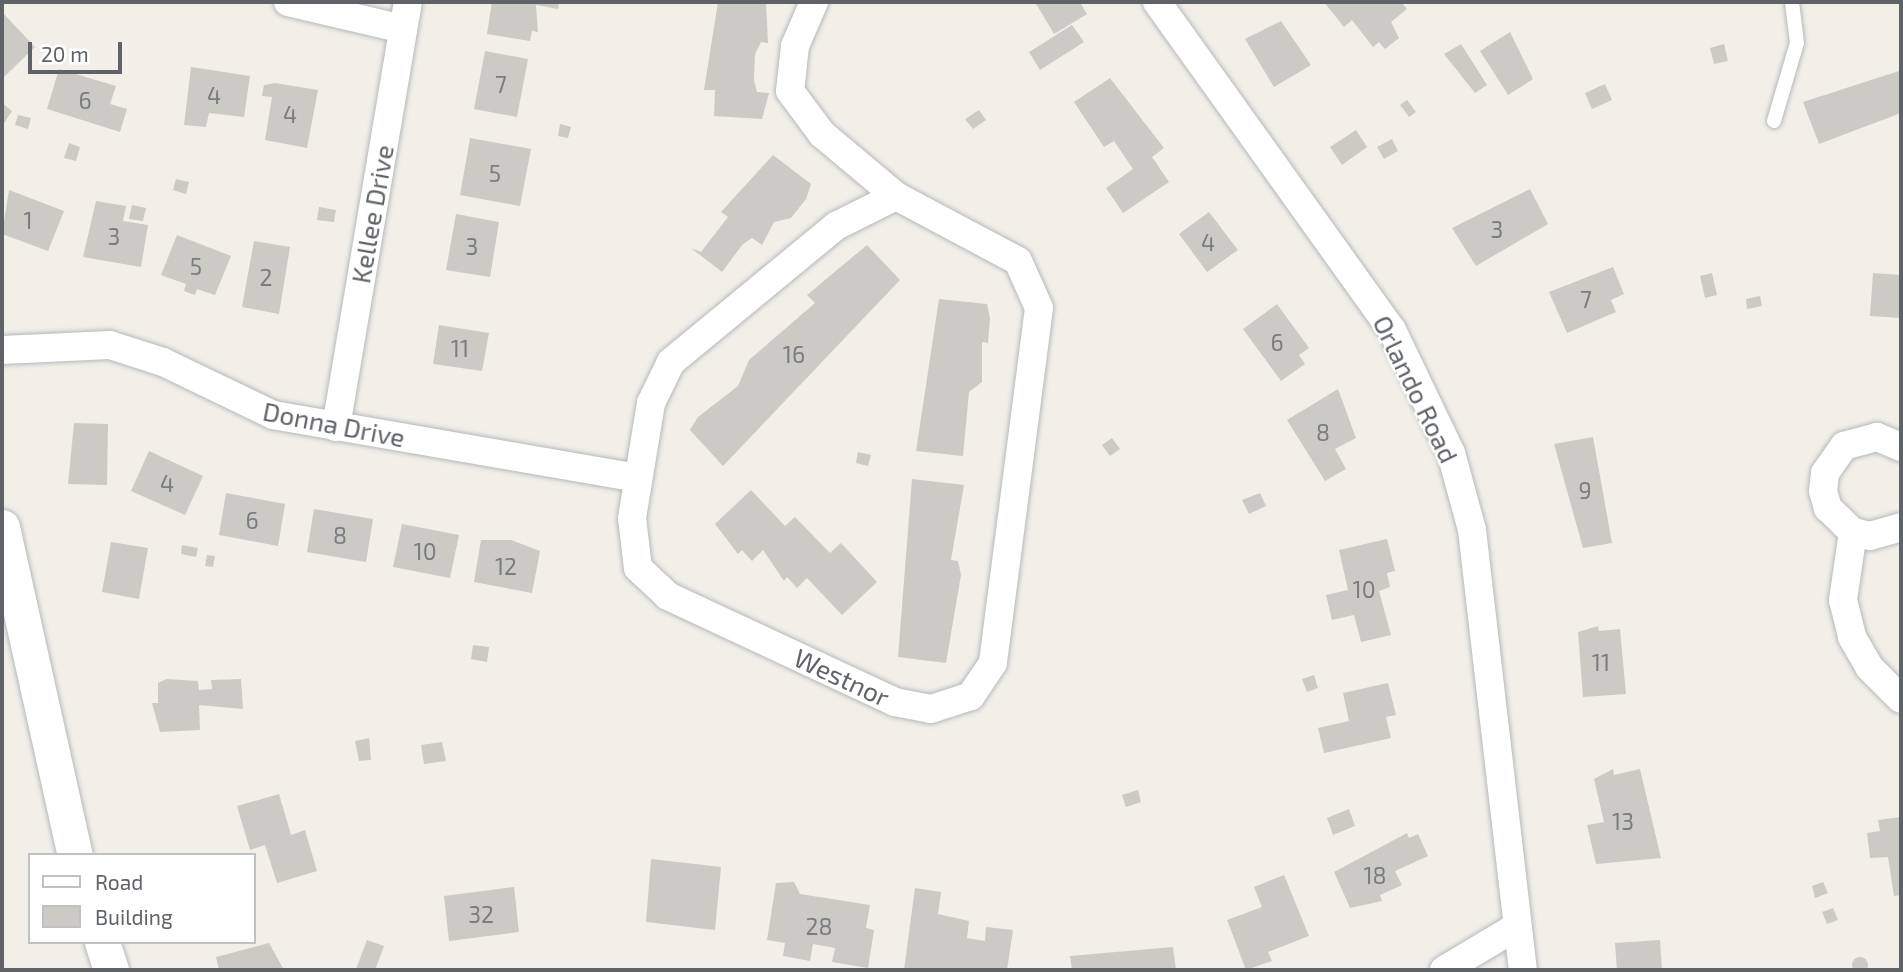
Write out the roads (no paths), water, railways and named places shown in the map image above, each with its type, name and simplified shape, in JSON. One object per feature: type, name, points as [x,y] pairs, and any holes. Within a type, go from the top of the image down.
[{"type":"street","points":[[288,2],[405,15]]},
{"type":"street","name":"Westnor","points":[[814,2],[795,46],[790,92],[822,134],[896,196],[1018,261],[1039,308],[993,663],[971,696],[931,709],[895,702],[668,596],[638,568],[632,517],[636,478],[651,403],[671,362],[836,226],[896,196]]},
{"type":"street","name":"Orlando Road","points":[[1157,2],[1392,330],[1451,453],[1472,530],[1523,970]]},
{"type":"street","name":"Kellee Drive","points":[[336,427],[405,15]]},
{"type":"street","name":"Donna Drive","points":[[2,349],[76,343],[137,351],[248,406],[336,427],[636,478]]},
{"type":"street","points":[[1901,447],[1877,437],[1860,439],[1832,458],[1824,482],[1828,508],[1853,532],[1870,536],[1901,527]]},
{"type":"street","points":[[2,527],[75,853]]},
{"type":"street","points":[[1853,532],[1843,600],[1852,637],[1869,667],[1901,699]]},
{"type":"street","points":[[1444,970],[1516,927]]},
{"type":"street","points":[[103,944],[111,970]]},
{"type":"lane","points":[[1774,121],[1797,43],[1793,2]]}]
